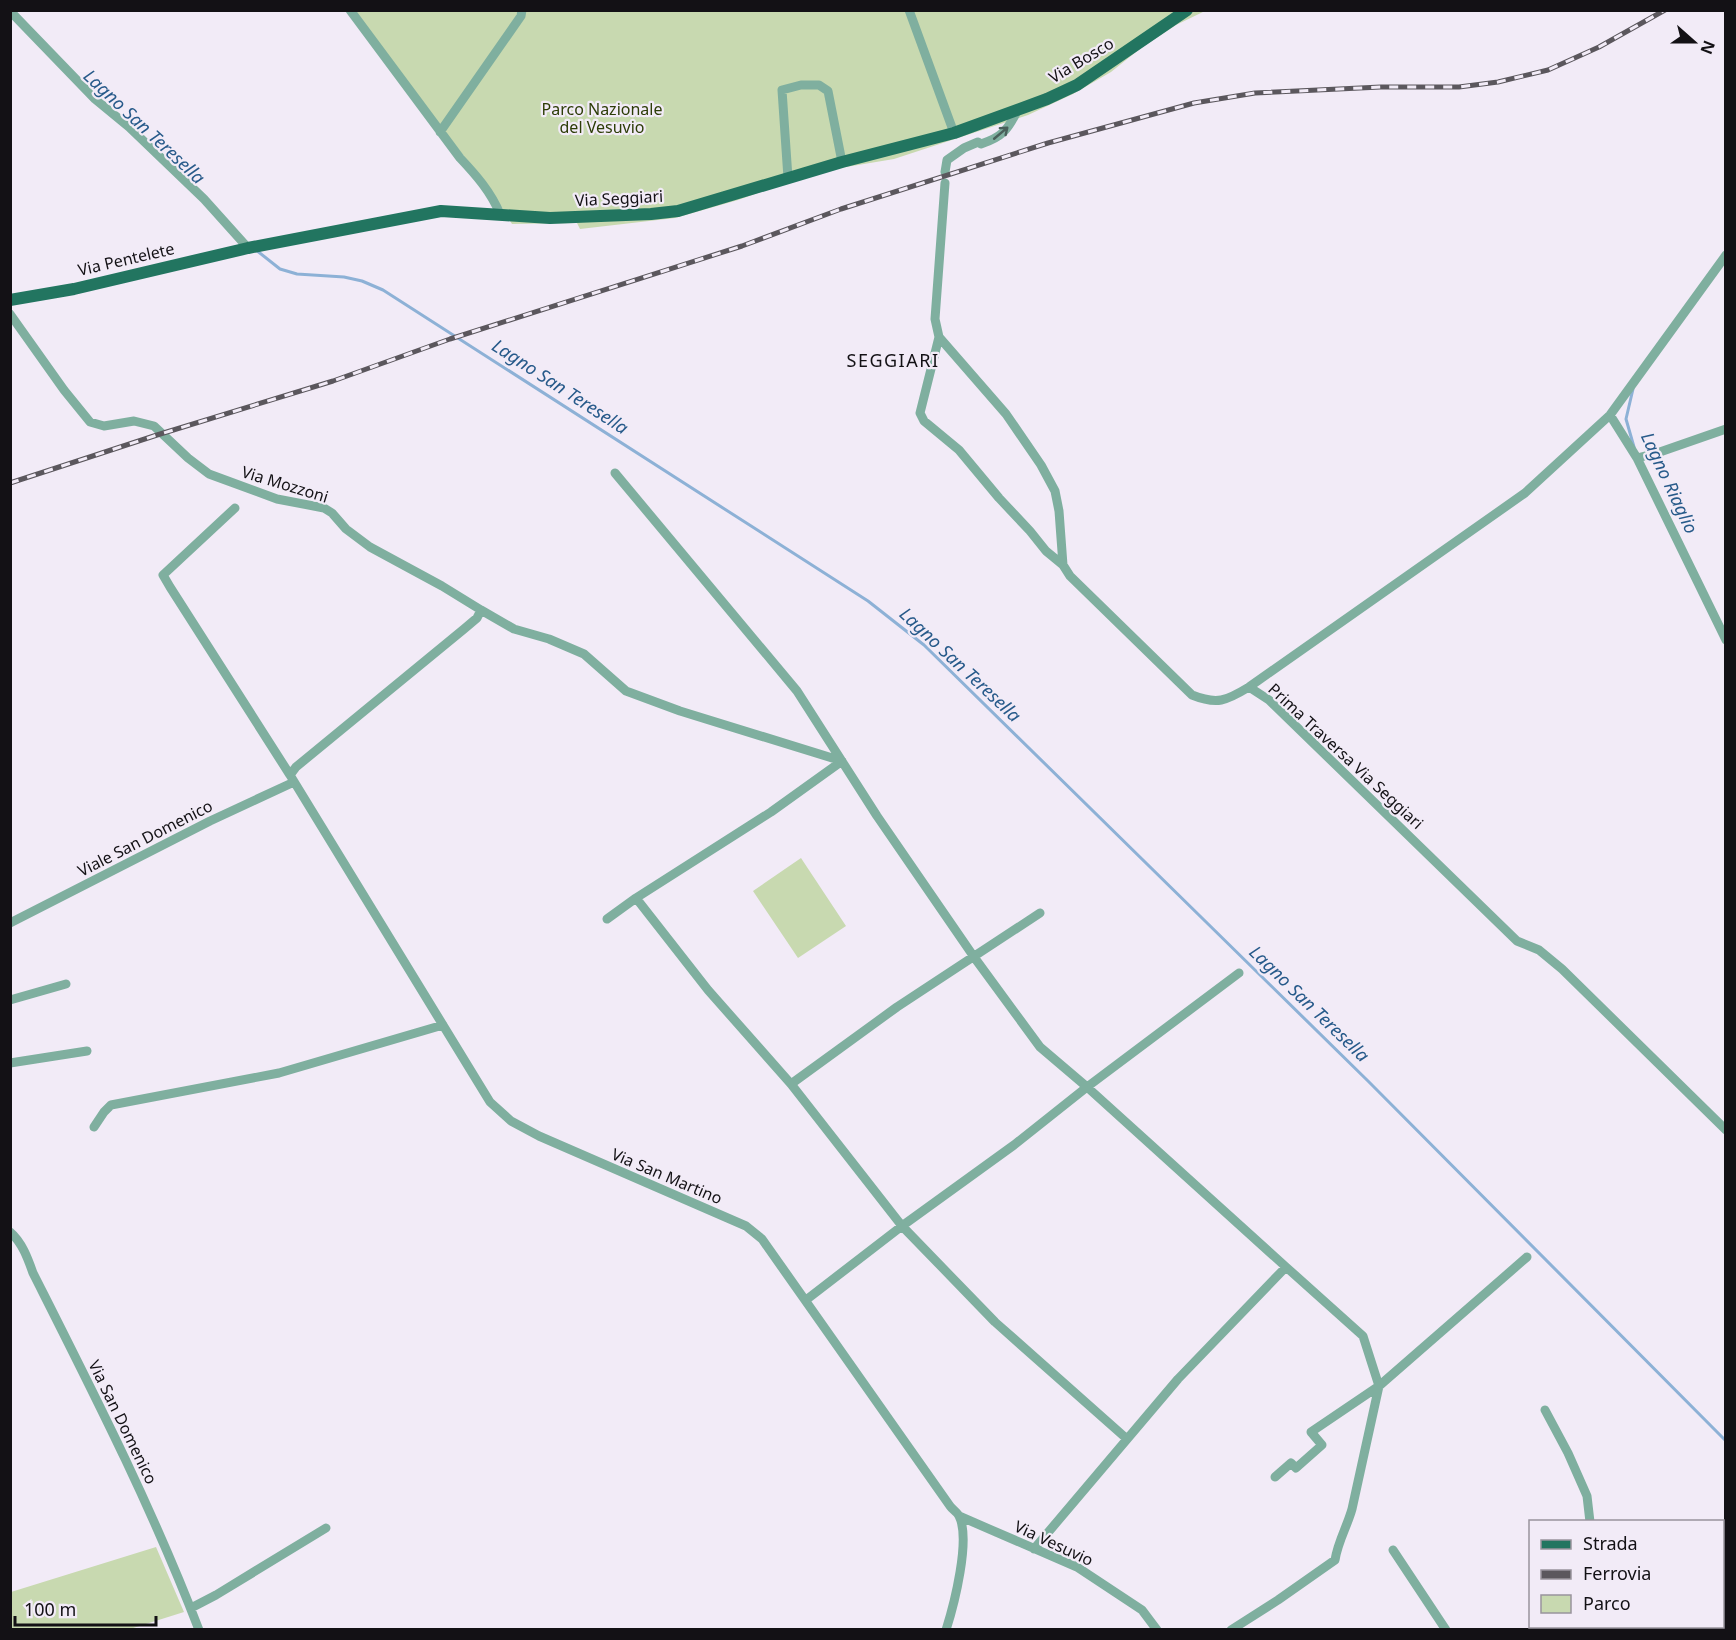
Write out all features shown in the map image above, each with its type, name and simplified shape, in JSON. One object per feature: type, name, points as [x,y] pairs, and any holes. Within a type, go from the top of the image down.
[{"type":"main road","name":"Via Bosco","points":[[983,122],[1017,111],[1077,85],[1187,10]]},
{"type":"main road","name":"Via Seggiari","points":[[248,248],[441,212],[550,218],[678,211],[842,162],[954,133],[983,122]]},
{"type":"main road","name":"Via Pentelete","points":[[10,300],[74,288],[248,248]]},
{"type":"street","points":[[350,10],[440,132],[479,178],[495,201],[500,214]]},
{"type":"street","points":[[440,132],[521,16],[522,10]]},
{"type":"street","points":[[909,10],[954,133]]},
{"type":"street","points":[[10,11],[95,99],[204,199],[248,248]]},
{"type":"street","points":[[788,178],[782,90],[801,85],[819,85],[828,91],[842,162]]},
{"type":"street","points":[[945,172],[947,160],[964,148],[978,142],[981,144],[992,141],[1005,132],[1017,111]]},
{"type":"street","points":[[978,142],[983,122]]},
{"type":"street","points":[[945,183],[934,319],[939,337],[1006,414],[1041,465],[1055,491],[1059,511],[1063,565]]},
{"type":"street","points":[[1248,687],[1525,493],[1610,414],[1725,255]]},
{"type":"street","name":"Via Mozzoni","points":[[10,314],[64,390],[90,422],[104,426],[134,421],[154,426],[209,474],[278,499],[324,508],[370,547],[442,586],[513,630],[549,639],[584,654],[626,692],[842,761]]},
{"type":"street","name":"Prima Traversa Via Seggiari","points":[[939,337],[920,413],[924,422],[959,450],[1046,551],[1063,565],[1070,576],[1192,695],[1208,701],[1222,701],[1248,687],[1269,700],[1517,941],[1539,950],[1562,969],[1725,1130]]},
{"type":"street","points":[[1610,414],[1636,458],[1725,640]]},
{"type":"street","points":[[1636,458],[1725,429]]},
{"type":"street","points":[[615,473],[796,691],[877,816],[974,957],[1040,1047],[1363,1336],[1379,1386],[1352,1509],[1338,1544],[1335,1560],[1232,1629]]},
{"type":"street","name":"Via San Martino","points":[[235,508],[164,575],[490,1102],[511,1121],[539,1136],[746,1226],[762,1239],[959,1516],[964,1544],[953,1610],[946,1629]]},
{"type":"street","points":[[292,779],[296,767],[477,618],[481,610]]},
{"type":"street","points":[[608,919],[636,898],[771,812],[842,761]]},
{"type":"street","name":"Viale San Domenico","points":[[10,924],[292,779]]},
{"type":"street","points":[[636,898],[708,990],[791,1083],[902,1226],[995,1322],[1127,1439]]},
{"type":"street","points":[[791,1083],[897,1007],[1040,913]]},
{"type":"street","points":[[806,1300],[1239,973]]},
{"type":"street","points":[[10,1000],[66,984]]},
{"type":"street","points":[[94,1127],[111,1105],[279,1072],[443,1025]]},
{"type":"street","points":[[10,1063],[87,1051]]},
{"type":"street","name":"Via San Domenico","points":[[10,1232],[16,1237],[28,1258],[33,1273],[81,1368],[142,1496],[200,1629]]},
{"type":"street","points":[[1275,1477],[1291,1463],[1296,1468],[1322,1445],[1311,1432],[1379,1386],[1527,1257]]},
{"type":"street","points":[[1034,1549],[1178,1379],[1286,1267]]},
{"type":"street","points":[[1545,1410],[1587,1496],[1590,1520]]},
{"type":"street","name":"Via Vesuvio","points":[[959,1516],[1077,1567],[1142,1610],[1157,1629]]},
{"type":"street","points":[[191,1608],[326,1528]]},
{"type":"street","points":[[1393,1550],[1446,1629]]},
{"type":"green space","name":"Parco Nazionale del Vesuvio","points":[[349,11],[1205,11],[1176,25],[1141,48],[1111,72],[1073,94],[1028,115],[894,159],[802,177],[738,200],[675,218],[580,229],[577,223],[512,224],[489,188]]},
{"type":"green space","points":[[801,858],[846,926],[798,958],[753,891]]},
{"type":"green space","points":[[156,1547],[184,1612],[130,1629],[11,1629],[11,1592]]},
{"type":"waterway","name":"Lagno San Teresella","points":[[256,250],[280,269],[297,274],[344,277],[362,281],[383,290],[868,601],[924,645],[1368,1081],[1726,1441]]},
{"type":"waterway","name":"Lagno Riaglio","points":[[1633,389],[1626,419],[1634,447]]},
{"type":"railway","points":[[10,483],[333,381],[450,339],[742,246],[841,209],[1048,143],[1194,103],[1255,93],[1381,87],[1459,87],[1498,82],[1548,70],[1599,47],[1665,10]]},
{"type":"district","name":"SEGGIARI","points":[[893,361]]}]
